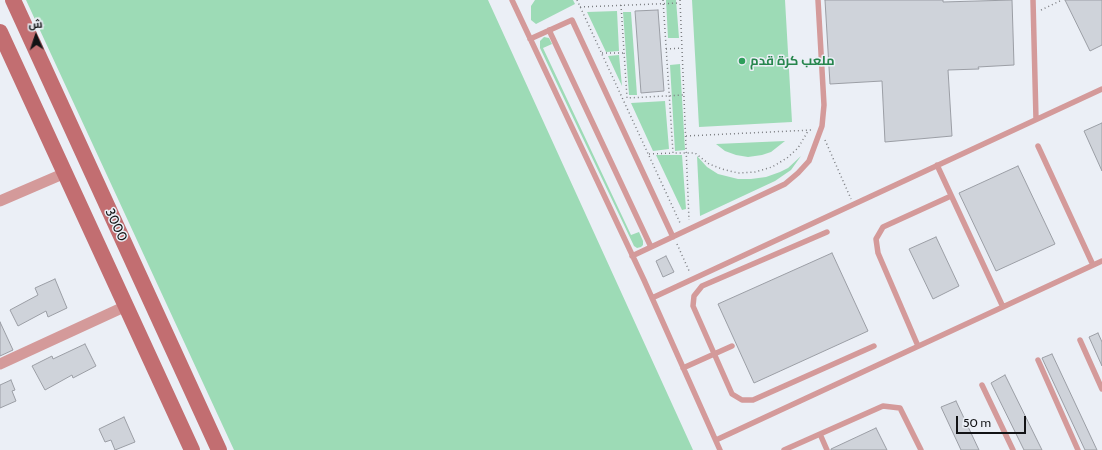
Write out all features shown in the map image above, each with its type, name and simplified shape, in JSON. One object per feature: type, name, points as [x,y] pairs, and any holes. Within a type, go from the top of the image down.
[{"type":"street","name":"3000","points":[[13,0],[219,450]]},
{"type":"street","points":[[0,32],[192,450]]},
{"type":"street","points":[[0,202],[65,173]]},
{"type":"street","points":[[0,364],[126,306]]},
{"type":"lane","points":[[632,256],[785,184],[809,161],[821,130],[824,105],[818,0]]},
{"type":"lane","points":[[1033,0],[1036,119]]},
{"type":"lane","points":[[514,1],[530,39],[652,298],[720,450]]},
{"type":"lane","points":[[530,39],[572,20],[673,237]]},
{"type":"lane","points":[[549,30],[651,247]]},
{"type":"lane","points":[[652,298],[1102,89]]},
{"type":"lane","points":[[1038,146],[1093,265]]},
{"type":"lane","points":[[937,165],[1003,307]]},
{"type":"lane","points":[[918,346],[878,253],[876,239],[883,227],[951,196]]},
{"type":"lane","points":[[827,232],[702,286],[694,296],[692,306],[732,394],[742,400],[753,400],[874,346]]},
{"type":"lane","points":[[716,440],[1102,261]]},
{"type":"lane","points":[[1080,340],[1102,389]]},
{"type":"lane","points":[[683,368],[732,346]]},
{"type":"lane","points":[[1038,360],[1078,450]]},
{"type":"lane","points":[[982,385],[1013,450]]},
{"type":"lane","points":[[784,450],[883,406],[900,408],[921,450]]},
{"type":"lane","points":[[820,434],[827,450]]},
{"type":"path","points":[[577,0],[622,98],[687,230]]},
{"type":"path","points":[[663,0],[673,153]]},
{"type":"path","points":[[680,0],[686,136],[687,230]]},
{"type":"path","points":[[1033,12],[1062,0]]},
{"type":"path","points":[[580,7],[681,3]]},
{"type":"path","points":[[621,5],[627,98]]},
{"type":"path","points":[[666,49],[682,48]]},
{"type":"path","points":[[602,53],[624,52]]},
{"type":"path","points":[[622,98],[684,95]]},
{"type":"path","points":[[686,136],[821,130],[853,204]]},
{"type":"path","points":[[649,154],[695,153],[709,164],[722,169],[738,173],[755,172],[772,167],[787,158],[798,148],[808,131]]},
{"type":"path","points":[[673,237],[693,279]]},
{"type":"green space","points":[[26,0],[488,0],[693,450],[234,450]]},
{"type":"green space","points":[[535,0],[573,0],[575,4],[536,24],[531,20],[531,6]]},
{"type":"green space","points":[[666,0],[676,0],[679,38],[668,38]]},
{"type":"green space","name":"ملعب كرة قدم","points":[[692,0],[785,0],[792,122],[699,127]]},
{"type":"green space","points":[[617,11],[619,51],[606,52],[587,12]]},
{"type":"green space","points":[[623,12],[631,12],[637,95],[629,95]]},
{"type":"green space","points":[[544,37],[549,38],[552,44],[543,48],[631,235],[639,232],[643,241],[643,245],[641,247],[637,248],[634,246],[540,48],[540,41]]},
{"type":"green space","points":[[619,55],[622,86],[608,56]]},
{"type":"green space","points":[[680,64],[685,150],[675,151],[670,65]]},
{"type":"green space","points":[[665,101],[669,149],[653,151],[631,103]]},
{"type":"green space","points":[[785,141],[771,152],[748,157],[725,151],[716,144]]},
{"type":"green space","points":[[656,155],[682,155],[686,209],[682,210]]},
{"type":"green space","points":[[697,156],[707,167],[718,174],[738,179],[751,179],[766,177],[780,172],[788,168],[801,156],[791,170],[775,181],[700,216]]},
{"type":"building","points":[[825,0],[943,0],[943,2],[1012,0],[1014,65],[978,67],[979,69],[948,70],[952,136],[885,142],[882,81],[830,84]]},
{"type":"building","points":[[1065,0],[1102,0],[1102,45],[1090,51]]},
{"type":"building","points":[[658,10],[664,91],[641,93],[635,11]]},
{"type":"building","points":[[1102,123],[1102,171],[1084,131]]},
{"type":"building","points":[[1018,166],[1055,244],[996,271],[959,193]]},
{"type":"building","points":[[936,237],[959,286],[933,299],[909,249]]},
{"type":"building","points":[[832,253],[868,331],[754,383],[718,304]]},
{"type":"building","points":[[666,256],[674,272],[663,277],[656,261]]},
{"type":"building","points":[[55,279],[67,308],[48,317],[46,311],[18,326],[10,310],[38,295],[35,288]]},
{"type":"building","points":[[0,322],[13,350],[0,356]]},
{"type":"building","points":[[1098,333],[1102,342],[1102,366],[1089,337]]},
{"type":"building","points":[[85,344],[96,366],[73,378],[72,375],[45,390],[32,366],[52,356],[53,359]]},
{"type":"building","points":[[1052,354],[1097,450],[1085,450],[1042,358]]},
{"type":"building","points":[[1005,375],[1042,450],[1024,450],[991,383]]},
{"type":"building","points":[[11,380],[15,390],[12,391],[16,401],[0,408],[0,385]]},
{"type":"building","points":[[956,401],[979,450],[961,450],[941,407]]},
{"type":"building","points":[[124,417],[135,442],[115,450],[111,440],[105,442],[99,429]]},
{"type":"building","points":[[876,428],[887,450],[831,450],[831,449]]},
{"type":"place","name":"ملعب كرة قدم","points":[[742,61]]}]
